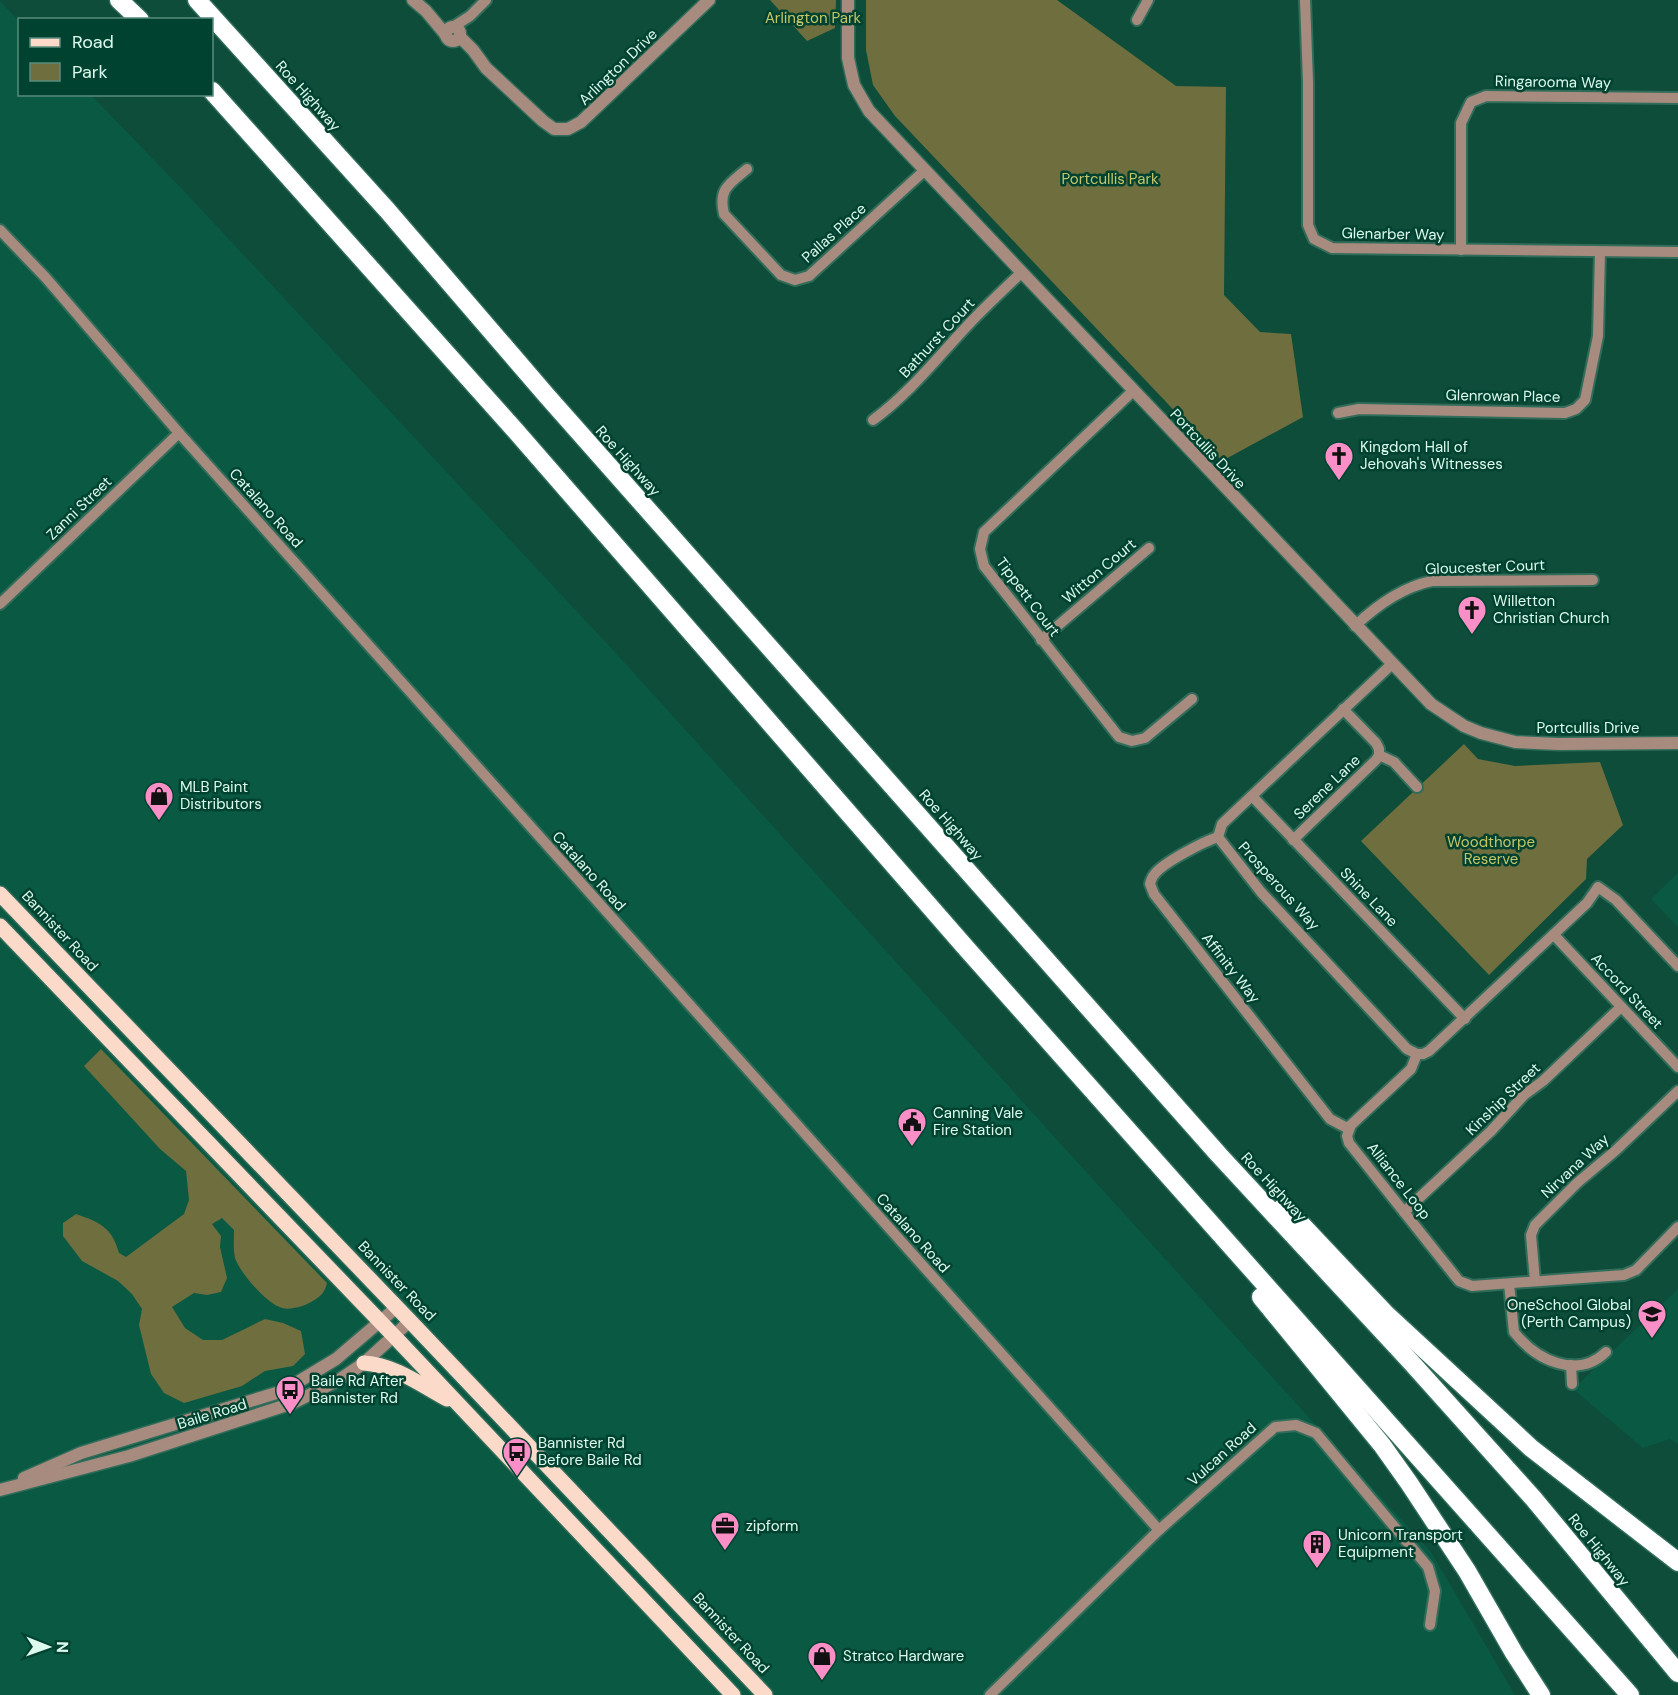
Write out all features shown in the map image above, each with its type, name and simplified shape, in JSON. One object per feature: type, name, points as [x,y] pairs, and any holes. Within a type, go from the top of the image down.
[{"type":"highway","points":[[119,0],[138,18]]},
{"type":"highway","points":[[131,0],[146,18]]},
{"type":"highway","name":"Roe Highway","points":[[197,0],[387,210],[547,396],[1219,1155],[1410,1360],[1533,1498],[1678,1673]]},
{"type":"highway","points":[[206,0],[248,56]]},
{"type":"highway","points":[[213,92],[514,429],[1126,1129],[1630,1695]]},
{"type":"highway","points":[[1126,1129],[1382,1445],[1467,1571],[1541,1695]]},
{"type":"highway","points":[[1219,1155],[1300,1224],[1385,1313],[1531,1449],[1678,1562]]},
{"type":"main road","name":"Bannister Road","points":[[0,894],[397,1307],[765,1695]]},
{"type":"main road","points":[[0,926],[394,1336],[733,1695]]},
{"type":"main road","points":[[364,1363],[380,1364],[392,1368],[460,1407]]},
{"type":"street","name":"Arlington Drive","points":[[413,0],[453,33],[473,60],[486,68],[554,129],[568,129],[582,122],[709,0]]},
{"type":"street","points":[[453,33],[486,0]]},
{"type":"street","name":"Portcullis Drive","points":[[848,0],[848,58],[854,85],[869,111],[1431,704],[1464,726],[1515,742],[1678,743]]},
{"type":"street","points":[[1137,20],[1148,0]]},
{"type":"street","name":"Glenarber Way","points":[[1305,0],[1308,82],[1308,225],[1314,239],[1332,248],[1678,252]]},
{"type":"street","name":"Ringarooma Way","points":[[1461,250],[1461,123],[1472,102],[1486,96],[1678,98]]},
{"type":"street","name":"Pallas Place","points":[[747,169],[725,188],[721,201],[724,214],[781,275],[795,280],[809,276],[924,171]]},
{"type":"street","name":"Catalano Road","points":[[0,230],[46,278],[179,433],[1159,1530]]},
{"type":"street","name":"Glenrowan Place","points":[[1338,413],[1359,409],[1565,413],[1576,409],[1586,400],[1598,336],[1599,252]]},
{"type":"street","name":"Bathurst Court","points":[[873,420],[910,390],[968,325],[1021,273]]},
{"type":"street","name":"Tippett Court","points":[[1133,391],[984,532],[980,549],[984,566],[1119,737],[1127,740],[1145,738],[1192,699]]},
{"type":"street","name":"Zanni Street","points":[[0,604],[179,433]]},
{"type":"street","name":"Witton Court","points":[[1041,640],[1149,548]]},
{"type":"street","name":"Gloucester Court","points":[[1355,626],[1403,590],[1431,581],[1593,580]]},
{"type":"street","name":"Prosperous Way","points":[[1392,664],[1222,824],[1218,837],[1261,892],[1407,1049],[1417,1054]]},
{"type":"street","points":[[1343,709],[1376,743],[1379,755],[1394,762],[1417,787]]},
{"type":"street","name":"Serene Lane","points":[[1293,840],[1379,755]]},
{"type":"street","name":"Shine Lane","points":[[1251,796],[1465,1019]]},
{"type":"street","name":"Affinity Way","points":[[1218,837],[1165,864],[1153,875],[1150,884],[1154,894],[1330,1119],[1349,1129]]},
{"type":"street","points":[[1349,1129],[1411,1069],[1417,1054],[1430,1051],[1465,1019],[1587,903],[1598,886],[1616,900],[1678,966]]},
{"type":"street","name":"Accord Street","points":[[1554,935],[1678,1068]]},
{"type":"street","name":"Kinship Street","points":[[1404,1212],[1491,1131],[1524,1095],[1543,1081],[1621,1007]]},
{"type":"street","name":"Nirvana Way","points":[[1535,1281],[1531,1235],[1535,1225],[1576,1183],[1615,1151],[1678,1091]]},
{"type":"street","name":"Alliance Loop","points":[[1349,1129],[1347,1136],[1350,1143],[1459,1281],[1465,1285],[1509,1284],[1630,1273],[1636,1270],[1678,1227]]},
{"type":"street","points":[[1509,1284],[1514,1332],[1547,1360],[1559,1366],[1585,1364],[1598,1360],[1606,1352]]},
{"type":"street","name":"Baile Road","points":[[0,1489],[81,1453],[283,1391],[336,1359],[397,1307]]},
{"type":"street","name":"Baile Road","points":[[0,1489],[82,1470],[293,1403],[339,1380],[364,1363],[410,1321]]},
{"type":"street","points":[[1571,1365],[1572,1384]]},
{"type":"street","name":"Vulcan Road","points":[[990,1695],[1159,1530],[1275,1427],[1296,1425],[1316,1433],[1428,1567],[1435,1591],[1430,1625]]},
{"type":"street","points":[[166,1427],[171,1442]]},
{"type":"street","points":[[140,1435],[146,1450]]},
{"type":"shaded area","points":[[0,1],[18,20],[18,96],[92,96],[183,190],[613,650],[1431,1552],[1515,1695],[0,1695]]},
{"type":"shaded area","points":[[1678,873],[1678,927],[1651,899]]},
{"type":"shaded area","name":"OneSchool Global (Perth Campus)","points":[[1678,1289],[1678,1444],[1670,1439],[1643,1448],[1573,1389]]},
{"type":"green space","name":"Arlington Park","points":[[770,0],[836,0],[835,28],[807,41]]},
{"type":"green space","name":"Portcullis Park","points":[[866,0],[1057,0],[1176,86],[1226,87],[1224,295],[1260,332],[1291,334],[1303,417],[1222,461],[895,116],[873,85],[866,50]]},
{"type":"green space","name":"Woodthorpe Reserve","points":[[1464,744],[1478,759],[1515,766],[1600,762],[1623,825],[1587,859],[1586,879],[1489,975],[1361,841]]},
{"type":"green space","points":[[101,1049],[327,1283],[318,1298],[298,1307],[282,1308],[269,1301],[242,1272],[234,1255],[234,1230],[222,1218],[212,1224],[221,1236],[220,1247],[227,1278],[221,1292],[207,1295],[194,1293],[172,1307],[185,1328],[203,1340],[222,1340],[265,1319],[283,1323],[301,1331],[305,1354],[293,1366],[265,1371],[242,1386],[184,1403],[164,1393],[151,1374],[139,1325],[142,1309],[132,1294],[118,1281],[82,1261],[63,1236],[63,1223],[76,1214],[104,1227],[113,1237],[119,1253],[126,1257],[184,1214],[189,1200],[186,1171],[160,1149],[84,1066]]},
{"type":"place","name":"Kingdom Hall of Jehovah's Witnesses","points":[[1339,482]]},
{"type":"place","name":"Willetton Christian Church","points":[[1472,636]]},
{"type":"place","name":"MLB Paint Distributors","points":[[159,822]]},
{"type":"place","name":"Canning Vale Fire Station","points":[[912,1148]]},
{"type":"place","name":"OneSchool Global (Perth Campus)","points":[[1652,1340]]},
{"type":"place","name":"Baile Rd After Bannister Rd","points":[[290,1416]]},
{"type":"place","name":"Bannister Rd Before Baile Rd","points":[[517,1478]]},
{"type":"place","name":"zipform","points":[[725,1552]]},
{"type":"place","name":"Unicorn Transport Equipment","points":[[1317,1570]]},
{"type":"place","name":"Stratco Hardware","points":[[822,1682]]}]
